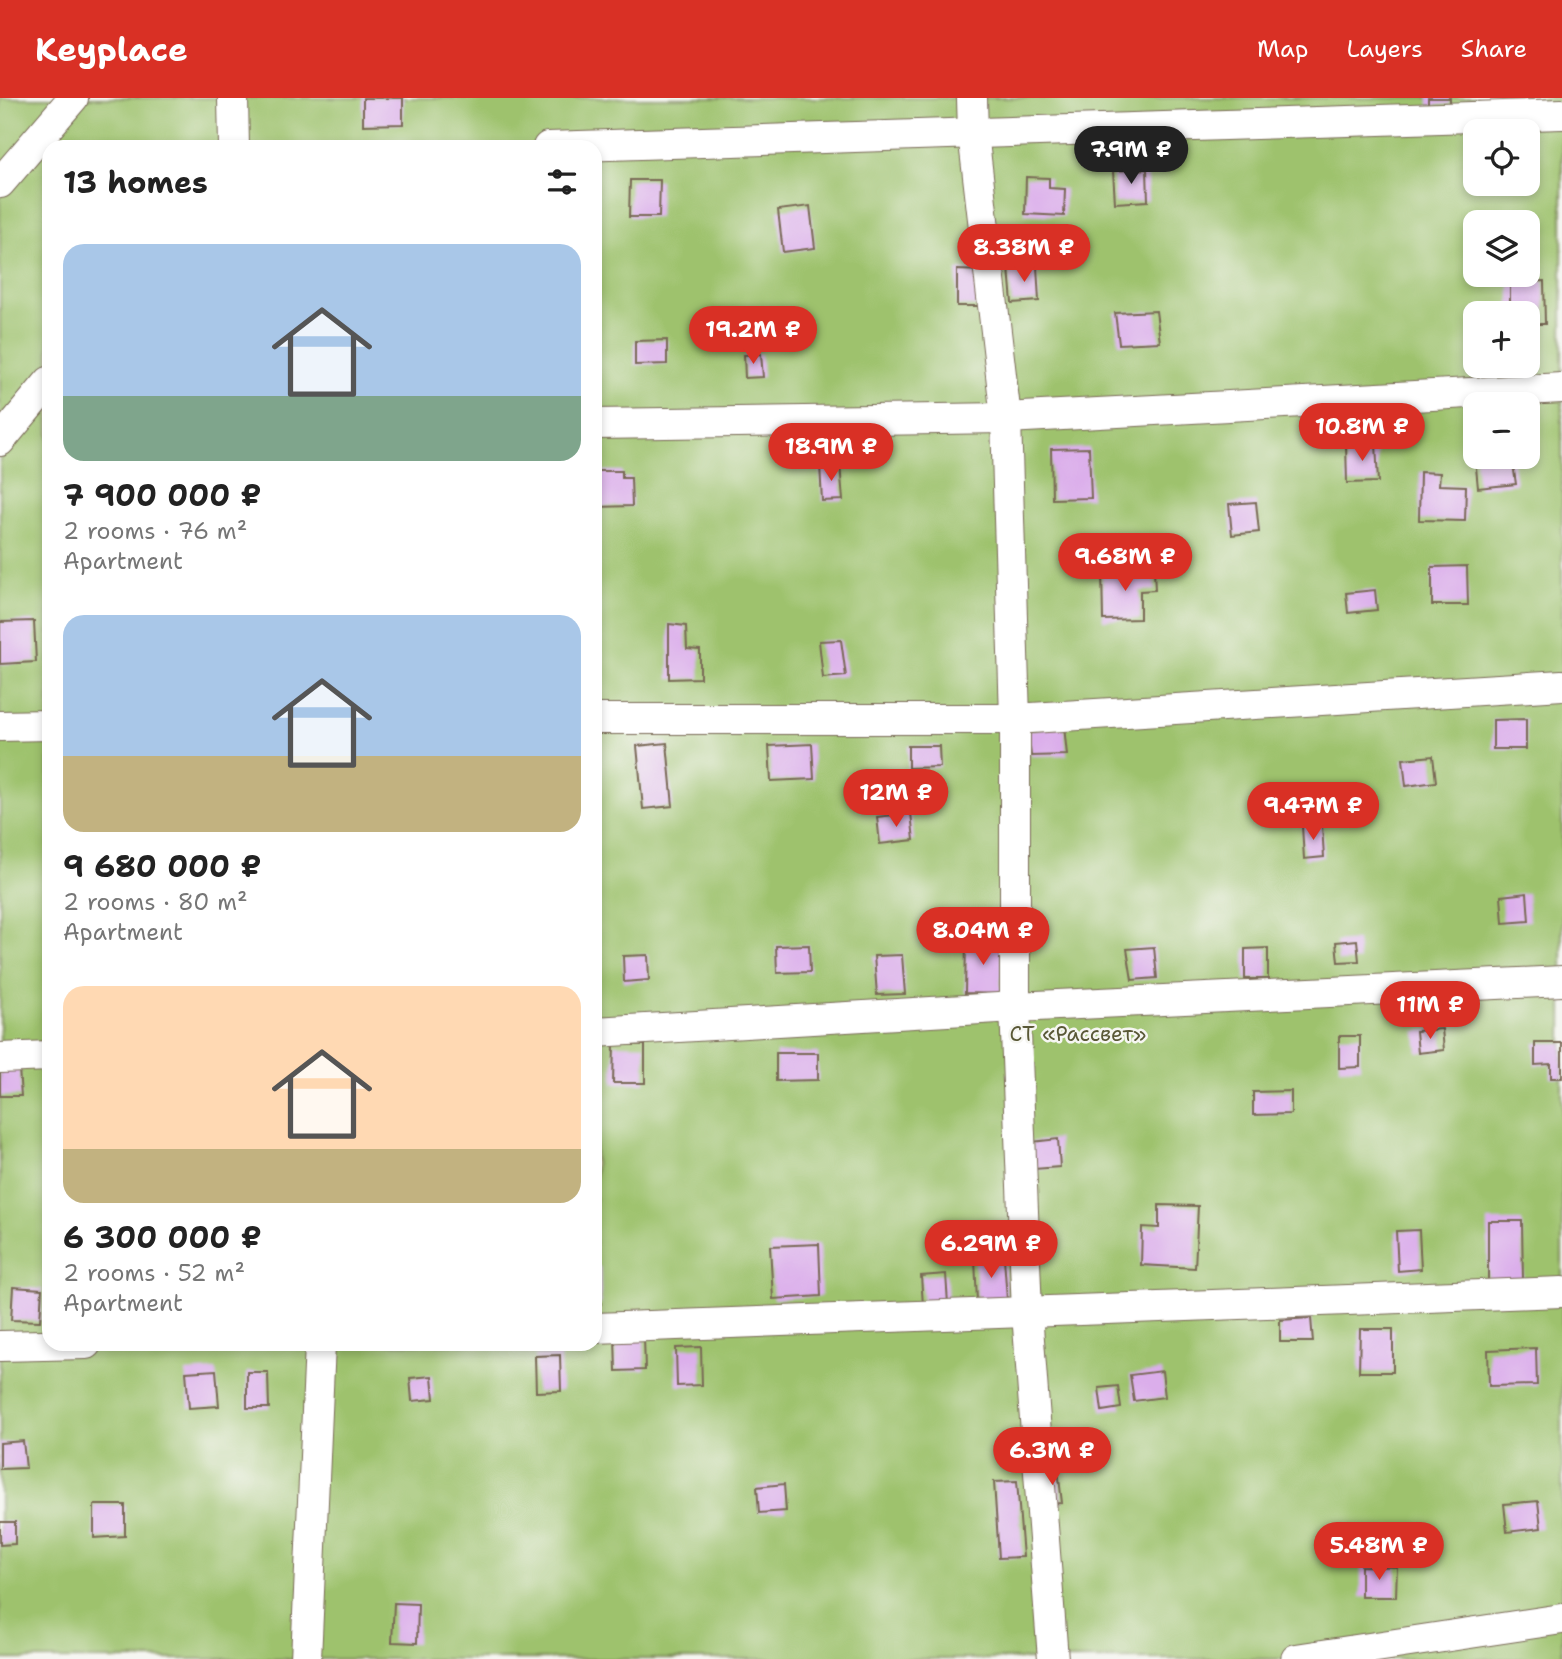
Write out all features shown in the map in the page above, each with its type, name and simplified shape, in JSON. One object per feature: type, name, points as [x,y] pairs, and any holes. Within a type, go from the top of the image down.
[{"type":"lane","points":[[0,183],[73,98]]},
{"type":"lane","points":[[233,98],[234,140]]},
{"type":"lane","points":[[972,98],[973,133],[1006,418],[1015,719],[1014,1007],[1027,1313],[1053,1659]]},
{"type":"lane","points":[[602,145],[1562,114]]},
{"type":"lane","points":[[602,424],[1006,418],[1562,388]]},
{"type":"lane","points":[[0,441],[42,390]]},
{"type":"lane","points":[[602,719],[1015,719],[1562,685]]},
{"type":"lane","points":[[0,726],[42,725]]},
{"type":"lane","points":[[602,1032],[1014,1007],[1562,981]]},
{"type":"lane","points":[[0,1058],[42,1056]]},
{"type":"lane","points":[[602,1328],[1562,1292]]},
{"type":"lane","points":[[0,1346],[42,1345]]},
{"type":"lane","points":[[306,1659],[320,1351]]},
{"type":"lane","points":[[1296,1659],[1562,1619]]},
{"type":"green space","name":"СТ «Рассвет»","points":[[0,98],[1562,98],[1562,1659],[0,1659]]},
{"type":"building","points":[[363,98],[403,98],[403,124],[363,125]]},
{"type":"building","points":[[1428,98],[1450,98],[1450,104],[1428,106]]},
{"type":"building","points":[[1147,169],[1148,201],[1115,203],[1113,171]]},
{"type":"building","points":[[1026,177],[1049,178],[1049,188],[1065,189],[1064,216],[1025,214]]},
{"type":"building","points":[[630,180],[660,180],[659,217],[629,217]]},
{"type":"building","points":[[810,206],[815,248],[783,252],[778,210]]},
{"type":"building","points":[[1037,266],[1039,301],[1012,303],[1009,268]]},
{"type":"building","points":[[957,270],[983,271],[983,306],[957,306]]},
{"type":"building","points":[[1540,281],[1544,281],[1545,324],[1540,324],[1540,301],[1510,301],[1510,287],[1540,287]]},
{"type":"building","points":[[1156,311],[1160,342],[1119,344],[1115,313]]},
{"type":"building","points":[[667,340],[667,364],[635,365],[635,341]]},
{"type":"building","points":[[761,354],[763,377],[745,378],[744,355]]},
{"type":"building","points":[[1376,443],[1378,482],[1347,483],[1346,444]]},
{"type":"building","points":[[1089,448],[1091,498],[1052,499],[1051,449]]},
{"type":"building","points":[[840,464],[843,500],[822,501],[820,465]]},
{"type":"building","points":[[1476,469],[1514,469],[1516,484],[1478,488]]},
{"type":"building","points":[[602,471],[622,471],[622,478],[631,478],[632,506],[602,507]]},
{"type":"building","points":[[1420,472],[1440,473],[1439,485],[1466,486],[1465,521],[1419,520]]},
{"type":"building","points":[[1256,502],[1259,532],[1232,535],[1229,504]]},
{"type":"building","points":[[1467,566],[1468,605],[1432,605],[1432,567]]},
{"type":"building","points":[[1154,570],[1155,590],[1140,591],[1140,619],[1103,620],[1102,571]]},
{"type":"building","points":[[1375,590],[1377,610],[1348,613],[1346,593]]},
{"type":"building","points":[[34,621],[36,662],[0,664],[0,622]]},
{"type":"building","points":[[669,624],[686,626],[687,649],[700,650],[700,678],[669,679]]},
{"type":"building","points":[[841,640],[846,676],[823,678],[819,641]]},
{"type":"building","points":[[1526,719],[1526,749],[1493,749],[1493,720]]},
{"type":"building","points":[[1064,726],[1067,755],[1031,756],[1028,730]]},
{"type":"building","points":[[667,743],[673,806],[643,809],[637,746]]},
{"type":"building","points":[[812,744],[814,779],[771,781],[769,746]]},
{"type":"building","points":[[908,746],[939,746],[940,767],[908,768]]},
{"type":"building","points":[[1433,756],[1436,782],[1406,786],[1403,759]]},
{"type":"building","points":[[911,813],[914,840],[880,844],[877,817]]},
{"type":"building","points":[[1322,825],[1324,857],[1304,859],[1302,826]]},
{"type":"building","points":[[1527,893],[1529,921],[1503,923],[1501,896]]},
{"type":"building","points":[[966,940],[1001,940],[1001,994],[965,993]]},
{"type":"building","points":[[1357,940],[1359,961],[1338,962],[1336,942]]},
{"type":"building","points":[[809,945],[810,972],[777,973],[776,946]]},
{"type":"building","points":[[1154,947],[1157,978],[1132,980],[1127,949]]},
{"type":"building","points":[[1268,948],[1268,979],[1245,979],[1245,949]]},
{"type":"building","points":[[648,955],[649,980],[624,982],[623,956]]},
{"type":"building","points":[[902,955],[905,994],[877,995],[874,956]]},
{"type":"building","points":[[1442,1029],[1444,1050],[1418,1053],[1416,1031]]},
{"type":"building","points":[[1339,1036],[1360,1036],[1360,1067],[1339,1068]]},
{"type":"building","points":[[1535,1043],[1562,1043],[1562,1078],[1551,1078],[1551,1064],[1535,1065]]},
{"type":"building","points":[[614,1044],[645,1045],[645,1083],[613,1083]]},
{"type":"building","points":[[776,1053],[818,1053],[818,1080],[776,1081]]},
{"type":"building","points":[[19,1068],[21,1096],[0,1096],[0,1069]]},
{"type":"building","points":[[1291,1091],[1291,1114],[1253,1115],[1253,1092]]},
{"type":"building","points":[[1058,1139],[1060,1167],[1034,1169],[1032,1142]]},
{"type":"building","points":[[1159,1205],[1198,1206],[1195,1268],[1141,1265],[1142,1227],[1159,1228]]},
{"type":"building","points":[[1488,1221],[1522,1221],[1523,1280],[1488,1280]]},
{"type":"building","points":[[1419,1230],[1421,1269],[1398,1271],[1396,1231]]},
{"type":"building","points":[[819,1244],[821,1296],[773,1299],[770,1246]]},
{"type":"building","points":[[1004,1258],[1007,1300],[977,1302],[975,1259]]},
{"type":"building","points":[[946,1274],[948,1304],[923,1305],[921,1276]]},
{"type":"building","points":[[13,1287],[42,1289],[40,1321],[11,1320]]},
{"type":"building","points":[[1311,1318],[1313,1342],[1280,1342],[1280,1320]]},
{"type":"building","points":[[1360,1329],[1393,1329],[1393,1372],[1359,1372]]},
{"type":"building","points":[[644,1336],[645,1370],[616,1371],[615,1337]]},
{"type":"building","points":[[701,1347],[702,1385],[677,1386],[676,1348]]},
{"type":"building","points":[[1536,1348],[1537,1385],[1489,1386],[1488,1350]]},
{"type":"building","points":[[560,1355],[561,1391],[536,1392],[535,1356]]},
{"type":"building","points":[[216,1370],[219,1406],[189,1408],[186,1372]]},
{"type":"building","points":[[1162,1371],[1165,1397],[1134,1401],[1130,1375]]},
{"type":"building","points":[[247,1372],[268,1372],[269,1408],[247,1408]]},
{"type":"building","points":[[432,1376],[434,1399],[412,1401],[410,1378]]},
{"type":"building","points":[[1118,1386],[1121,1408],[1102,1411],[1099,1388]]},
{"type":"building","points":[[23,1441],[26,1468],[0,1469],[0,1443]]},
{"type":"building","points":[[1058,1469],[1062,1503],[1045,1504],[1041,1472]]},
{"type":"building","points":[[1017,1481],[1023,1557],[999,1558],[994,1482]]},
{"type":"building","points":[[784,1484],[786,1511],[759,1513],[757,1487]]},
{"type":"building","points":[[1538,1501],[1541,1528],[1507,1532],[1504,1504]]},
{"type":"building","points":[[94,1505],[125,1505],[125,1536],[94,1538]]},
{"type":"building","points":[[0,1522],[15,1522],[15,1544],[0,1545]]},
{"type":"building","points":[[1361,1566],[1397,1567],[1396,1597],[1361,1597]]},
{"type":"building","points":[[394,1603],[418,1604],[417,1643],[392,1642]]}]
